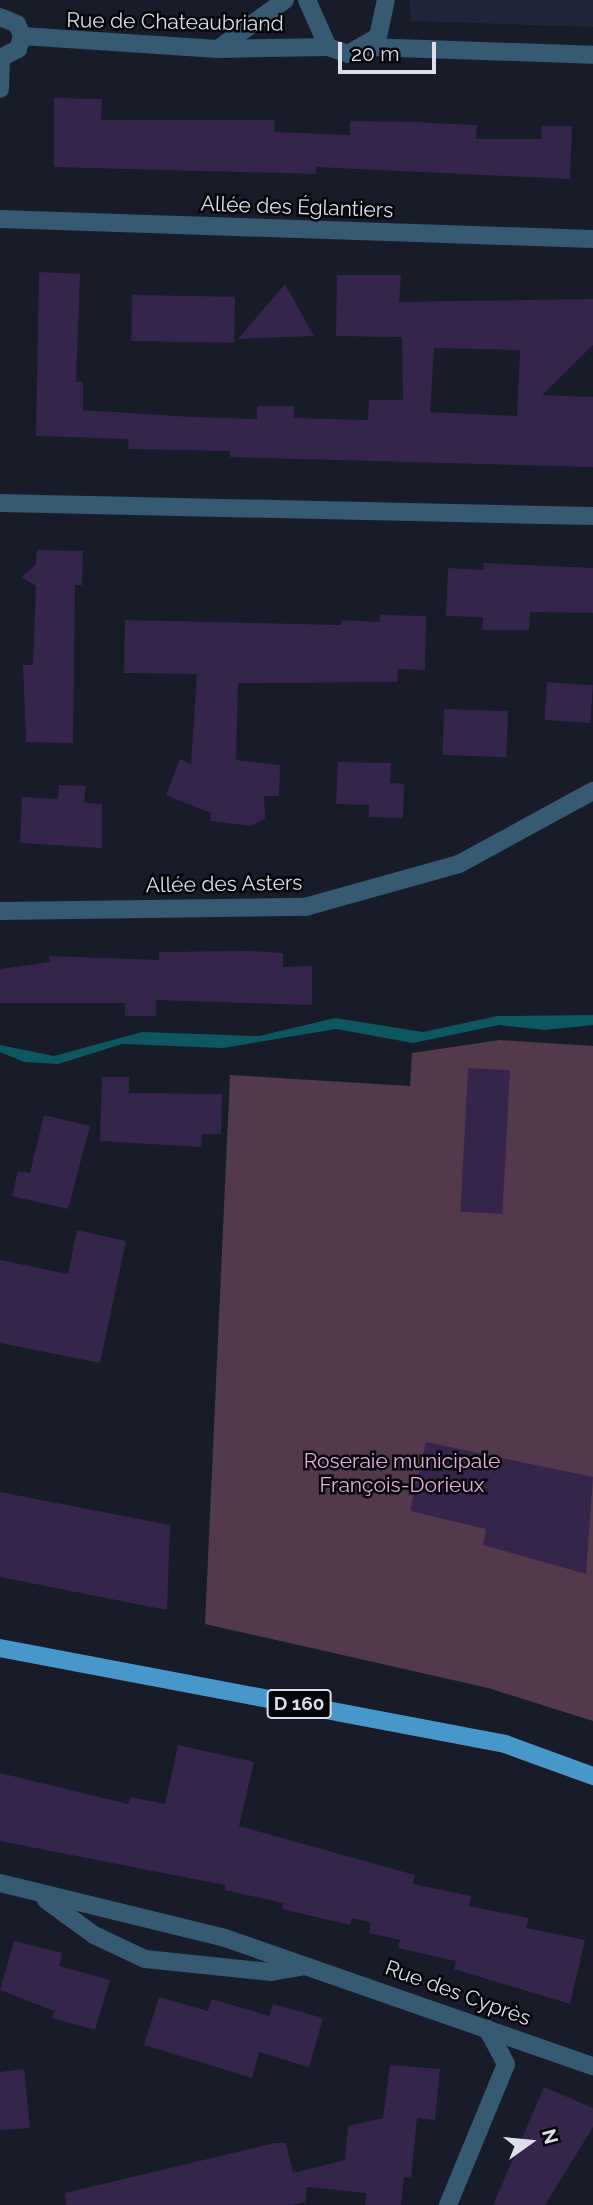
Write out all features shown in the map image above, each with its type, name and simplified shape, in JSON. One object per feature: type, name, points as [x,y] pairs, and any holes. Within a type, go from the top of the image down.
[{"type":"main road","name":"D 160","points":[[0,1648],[505,1744],[593,1776]]},
{"type":"street","points":[[218,49],[285,0]]},
{"type":"street","name":"Rue de Chateaubriand","points":[[307,0],[328,47]]},
{"type":"street","points":[[369,47],[384,25],[386,0]]},
{"type":"street","points":[[0,17],[17,24],[22,36],[18,50],[0,58],[0,89]]},
{"type":"street","name":"Rue de Chateaubriand","points":[[22,36],[218,49],[328,47],[348,54],[369,47],[593,55]]},
{"type":"street","name":"Allée des Églantiers","points":[[0,219],[593,239]]},
{"type":"street","points":[[0,503],[593,516]]},
{"type":"street","name":"Allée des Asters","points":[[0,911],[305,907],[459,864],[593,791]]},
{"type":"street","name":"Rue des Cyprès","points":[[0,1883],[40,1896],[222,1937],[593,2066]]},
{"type":"street","name":"Rue des Cyprès","points":[[40,1896],[94,1936],[145,1959],[271,1972],[307,1965]]},
{"type":"street","points":[[448,2205],[506,2064],[487,2029]]},
{"type":"shaded area","points":[[409,0],[593,0],[593,27],[411,21]]},
{"type":"shaded area","points":[[593,1015],[593,1025],[545,1030],[499,1025],[413,1043],[336,1029],[223,1048],[122,1044],[58,1064],[24,1062],[0,1052],[0,1045],[54,1056],[142,1032],[259,1036],[335,1018],[423,1032],[497,1016]]},
{"type":"green space","name":"Roseraie municipale François-Dorieux","points":[[500,1040],[593,1046],[593,1721],[488,1688],[205,1624],[230,1075],[410,1086],[412,1053]]},
{"type":"building","points":[[54,98],[102,99],[101,120],[275,120],[274,132],[350,135],[350,121],[413,122],[477,125],[476,139],[542,139],[541,126],[572,126],[570,179],[316,167],[316,174],[54,167]]},
{"type":"building","points":[[39,272],[80,274],[76,382],[83,382],[83,410],[192,417],[257,419],[257,406],[294,406],[294,418],[368,420],[369,400],[403,400],[402,337],[336,336],[337,275],[401,275],[399,302],[593,299],[593,345],[542,395],[593,397],[593,467],[230,457],[230,451],[128,449],[129,439],[36,436]],"holes":[[[434,348],[520,350],[517,416],[430,412]]]},
{"type":"building","points":[[285,284],[314,336],[238,339]]},
{"type":"building","points":[[132,295],[235,297],[234,343],[131,341]]},
{"type":"building","points":[[37,550],[83,551],[82,585],[75,585],[73,743],[26,742],[23,665],[33,665],[36,586],[22,577],[36,564]]},
{"type":"building","points":[[483,563],[593,568],[593,613],[530,612],[529,630],[482,630],[483,617],[446,616],[448,568],[484,570]]},
{"type":"building","points":[[380,615],[426,616],[425,670],[398,669],[397,682],[238,683],[236,760],[280,765],[279,796],[264,796],[265,818],[251,826],[210,821],[211,813],[166,795],[180,759],[191,764],[197,674],[124,673],[125,620],[341,625],[342,620],[380,622]]},
{"type":"building","points":[[547,682],[593,685],[590,723],[544,720]]},
{"type":"building","points":[[444,709],[508,711],[506,757],[442,755]]},
{"type":"building","points":[[338,762],[391,763],[390,783],[404,784],[403,818],[369,817],[369,805],[336,804]]},
{"type":"building","points":[[59,785],[86,786],[84,803],[102,804],[102,848],[20,843],[22,797],[58,799]]},
{"type":"building","points":[[159,952],[283,953],[283,967],[312,966],[312,1005],[156,1000],[156,1016],[125,1016],[125,1003],[0,1003],[0,969],[50,962],[49,956],[159,960]]},
{"type":"building","points":[[468,1068],[510,1070],[502,1214],[460,1212]]},
{"type":"building","points":[[102,1077],[129,1077],[129,1093],[222,1094],[221,1134],[202,1134],[201,1147],[100,1141]]},
{"type":"building","points":[[44,1115],[90,1126],[68,1209],[12,1196],[18,1171],[30,1173]]},
{"type":"building","points":[[77,1230],[126,1241],[100,1363],[0,1343],[0,1260],[68,1274]]},
{"type":"building","points":[[426,1442],[593,1477],[586,1574],[483,1545],[486,1529],[410,1511]]},
{"type":"building","points":[[0,1492],[170,1525],[167,1610],[0,1577]]},
{"type":"building","points":[[178,1745],[254,1762],[239,1826],[415,1875],[413,1884],[471,1896],[469,1906],[529,1918],[526,1928],[585,1940],[570,2004],[454,1969],[456,1961],[398,1948],[400,1940],[369,1933],[370,1922],[352,1918],[350,1925],[282,1909],[283,1903],[225,1890],[225,1885],[0,1841],[0,1773],[128,1804],[130,1797],[165,1804]]},
{"type":"building","points":[[14,1941],[62,1953],[59,1966],[110,1980],[95,2030],[52,2018],[54,2011],[0,1990]]},
{"type":"building","points":[[159,1997],[208,2011],[212,1999],[269,2016],[273,2004],[323,2018],[309,2067],[259,2052],[252,2078],[144,2045]]},
{"type":"building","points":[[390,2065],[440,2069],[435,2120],[417,2118],[411,2178],[404,2177],[401,2205],[365,2205],[366,2193],[307,2187],[305,2202],[291,2205],[66,2205],[65,2193],[275,2143],[286,2143],[293,2173],[345,2160],[348,2126],[383,2118]]},
{"type":"building","points":[[24,2069],[30,2128],[0,2130],[0,2072]]},
{"type":"building","points":[[544,2087],[593,2108],[593,2127],[545,2205],[493,2205]]}]
